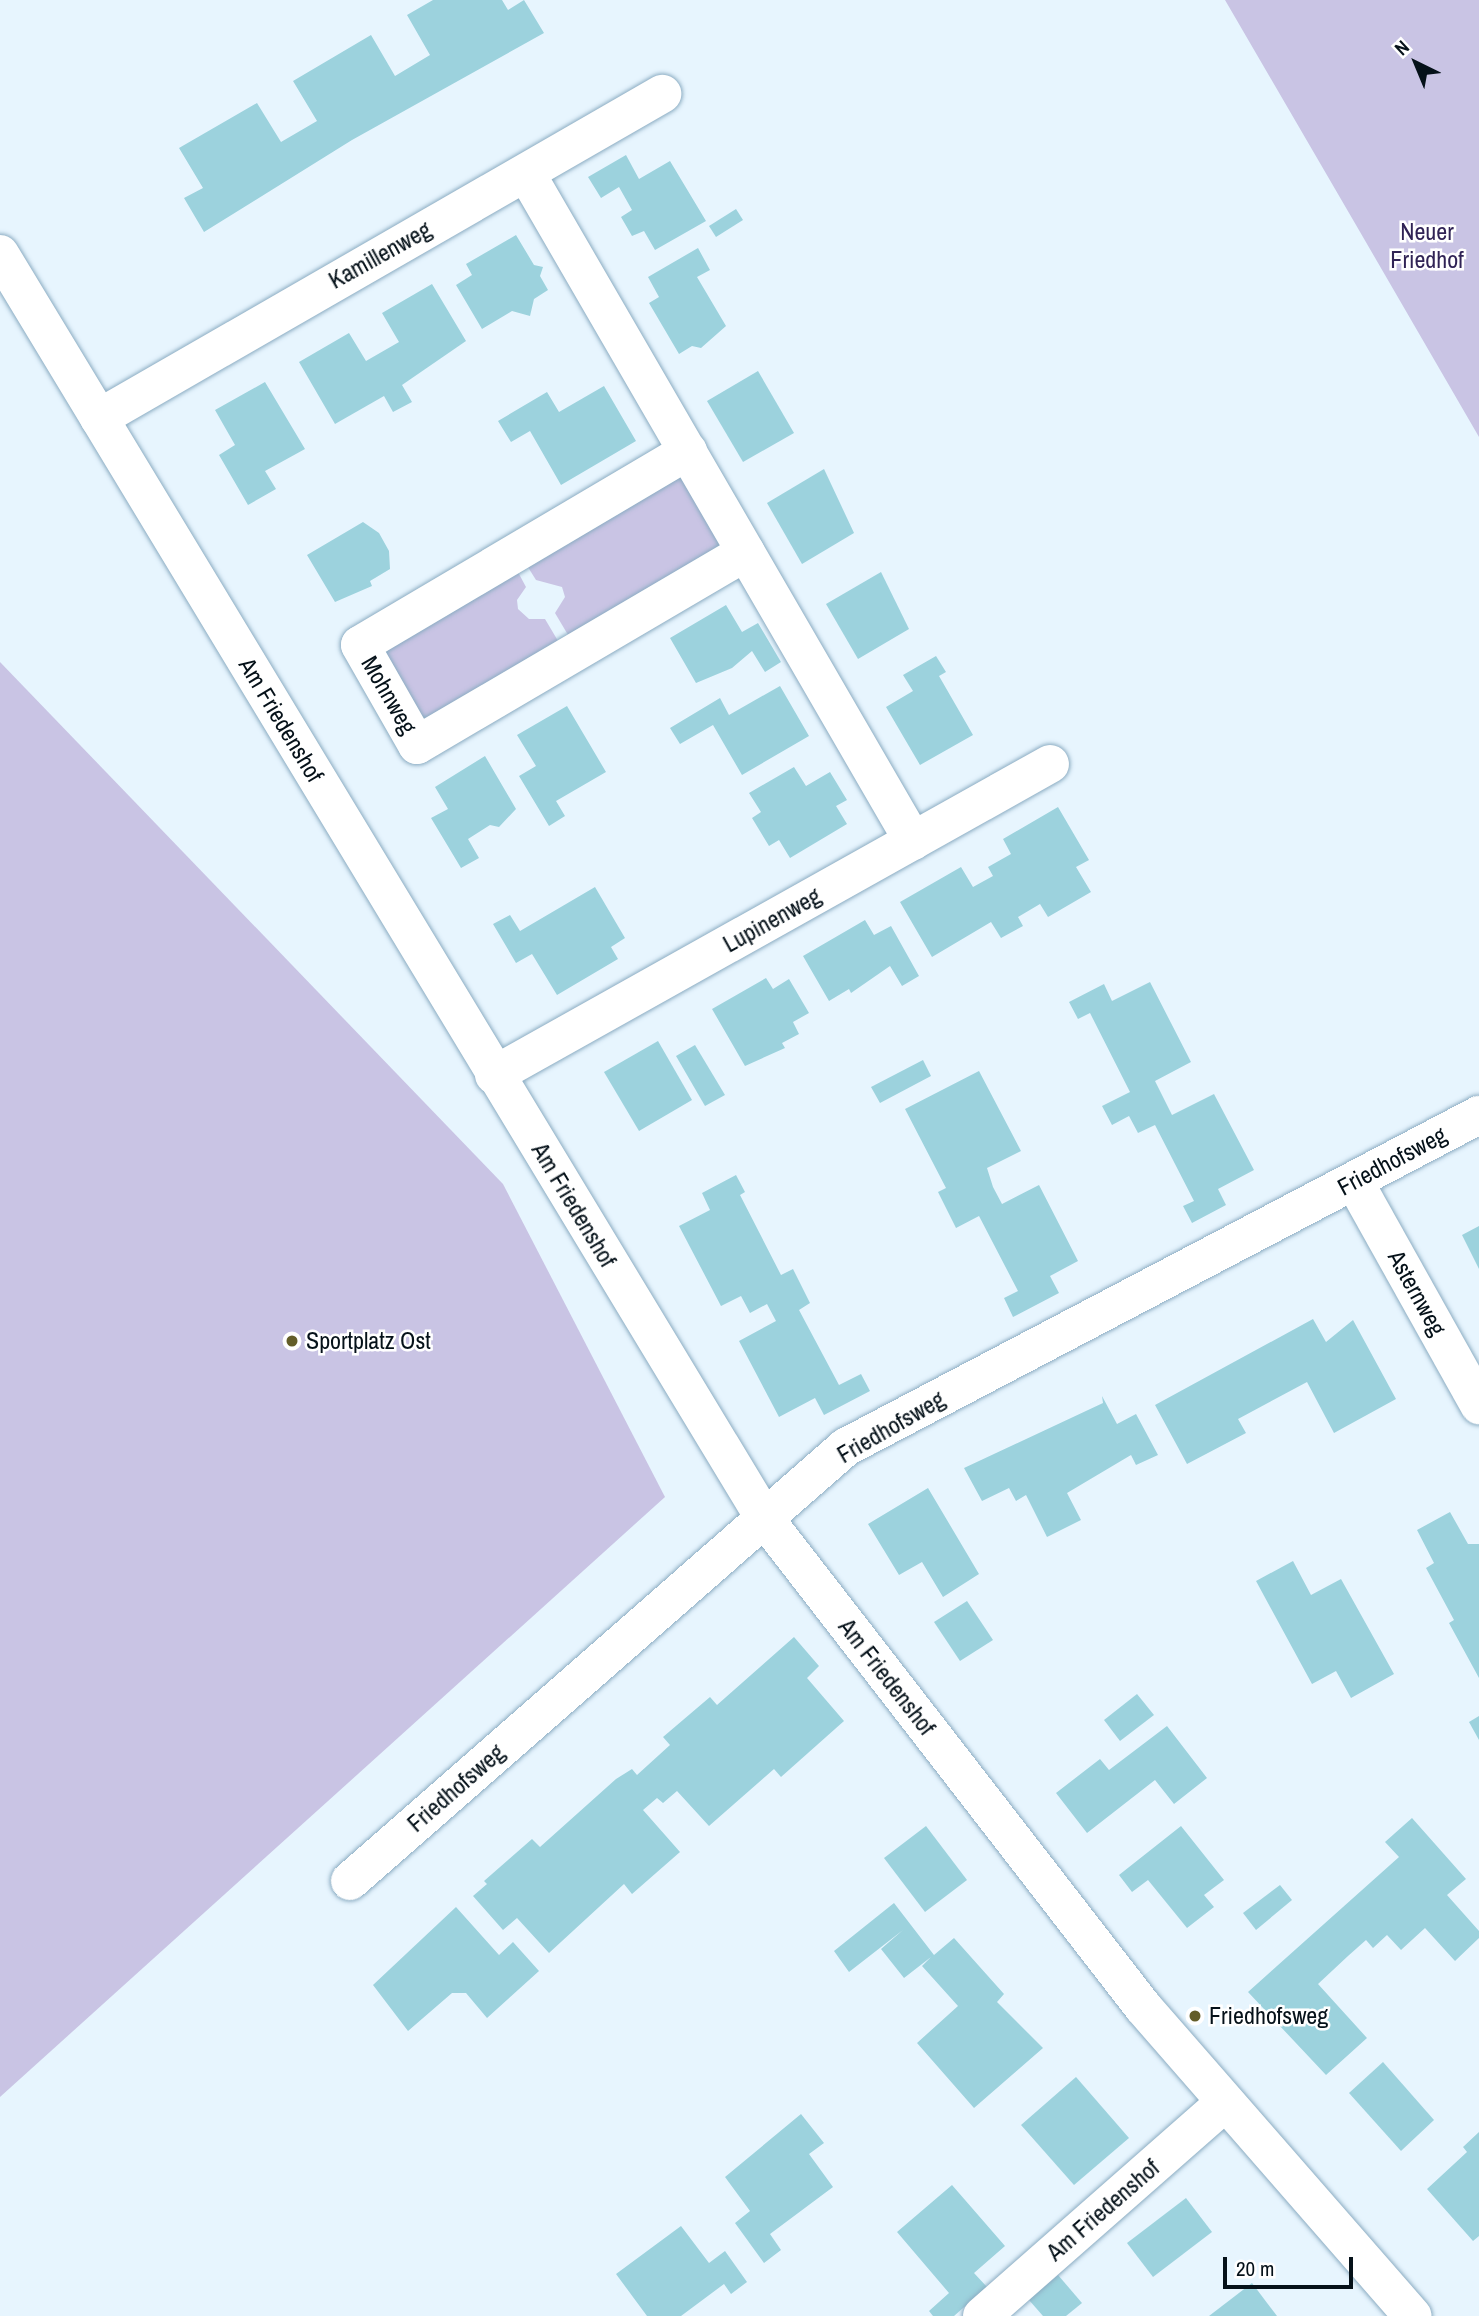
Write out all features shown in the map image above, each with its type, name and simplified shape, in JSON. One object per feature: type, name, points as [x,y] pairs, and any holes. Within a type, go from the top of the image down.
[{"type":"street","name":"Kamillenweg","points":[[99,418],[663,94]]},
{"type":"street","points":[[526,173],[913,841]]},
{"type":"street","name":"Am Friedenshof","points":[[0,254],[765,1519],[1223,2104],[1413,2316]]},
{"type":"street","name":"Mohnweg","points":[[688,451],[360,645],[404,723],[417,745],[746,552]]},
{"type":"street","name":"Lupinenweg","points":[[494,1074],[1050,764]]},
{"type":"street","name":"Friedhofsweg","points":[[351,1881],[846,1447],[1479,1115]]},
{"type":"street","name":"Asternweg","points":[[1354,1181],[1479,1405]]},
{"type":"street","name":"Am Friedenshof","points":[[982,2316],[1223,2104]]},
{"type":"green space","name":"Neuer Friedhof","points":[[1225,0],[1479,0],[1479,437],[1356,225]]},
{"type":"green space","points":[[685,459],[739,550],[574,645],[555,613],[565,597],[562,587],[536,580],[521,556]]},
{"type":"green space","points":[[512,561],[526,587],[517,600],[518,609],[529,619],[545,619],[564,651],[418,738],[367,647]]},
{"type":"green space","name":"Sportplatz Ost","points":[[0,662],[503,1184],[665,1497],[0,2097]]},
{"type":"building","points":[[433,0],[502,0],[508,10],[524,0],[544,33],[352,140],[204,232],[184,198],[203,188],[179,148],[257,103],[281,142],[317,121],[293,81],[371,35],[395,76],[430,55],[407,15]]},
{"type":"building","points":[[626,155],[639,179],[670,161],[706,221],[655,250],[644,231],[632,236],[621,217],[632,210],[619,187],[601,198],[588,177]]},
{"type":"building","points":[[736,209],[743,220],[716,237],[709,226]]},
{"type":"building","points":[[516,235],[534,265],[543,267],[540,276],[548,290],[534,299],[530,316],[512,311],[482,329],[456,285],[472,275],[466,264]]},
{"type":"building","points":[[698,248],[710,270],[697,277],[726,326],[701,348],[692,346],[679,354],[649,303],[659,297],[648,277]]},
{"type":"building","points":[[432,284],[466,341],[402,385],[412,402],[393,412],[384,396],[335,424],[299,362],[349,333],[366,361],[399,342],[382,313]]},
{"type":"building","points":[[758,371],[794,433],[743,462],[707,401]]},
{"type":"building","points":[[265,382],[305,449],[265,471],[276,489],[248,505],[219,455],[235,445],[215,410]]},
{"type":"building","points":[[604,386],[636,441],[561,485],[530,431],[511,442],[498,421],[547,392],[559,412]]},
{"type":"building","points":[[824,469],[854,533],[802,564],[767,503]]},
{"type":"building","points":[[363,522],[379,533],[389,551],[390,569],[370,581],[372,586],[335,602],[307,555]]},
{"type":"building","points":[[881,572],[909,629],[858,659],[826,604]]},
{"type":"building","points":[[726,605],[742,632],[758,623],[781,662],[765,672],[752,651],[732,668],[696,683],[670,638]]},
{"type":"building","points":[[936,656],[946,672],[939,676],[973,735],[920,765],[886,707],[913,691],[903,675]]},
{"type":"building","points":[[780,686],[809,736],[742,775],[713,725],[680,744],[670,728],[720,698],[729,715]]},
{"type":"building","points":[[567,706],[606,772],[556,801],[565,816],[549,826],[519,776],[536,766],[517,735]]},
{"type":"building","points":[[485,756],[516,809],[499,827],[490,825],[468,839],[479,858],[461,868],[431,818],[448,809],[435,787]]},
{"type":"building","points":[[794,767],[806,786],[830,772],[847,800],[836,806],[847,824],[790,858],[779,840],[769,846],[752,818],[761,812],[749,793]]},
{"type":"building","points":[[1058,807],[1089,860],[1076,867],[1091,892],[1048,917],[1040,904],[1018,917],[1023,926],[1001,938],[991,922],[932,957],[900,902],[961,867],[973,887],[993,876],[988,867],[1011,854],[1003,839]]},
{"type":"building","points":[[595,887],[625,938],[611,947],[618,959],[557,995],[532,954],[516,963],[493,924],[510,915],[520,931]]},
{"type":"building","points":[[865,920],[874,935],[891,926],[919,976],[902,986],[890,966],[851,993],[849,989],[829,1001],[803,956]]},
{"type":"building","points":[[766,978],[773,989],[789,979],[809,1013],[793,1022],[799,1034],[782,1043],[785,1048],[745,1066],[712,1009]]},
{"type":"building","points":[[1150,982],[1191,1062],[1155,1081],[1172,1115],[1214,1094],[1254,1170],[1218,1189],[1226,1205],[1192,1223],[1183,1206],[1194,1201],[1155,1125],[1138,1133],[1129,1116],[1112,1125],[1102,1106],[1130,1092],[1090,1013],[1078,1019],[1069,1002],[1104,984],[1112,1001]]},
{"type":"building","points":[[658,1041],[692,1100],[639,1131],[604,1072]]},
{"type":"building","points":[[695,1045],[725,1095],[705,1106],[676,1056]]},
{"type":"building","points":[[923,1060],[931,1076],[880,1103],[871,1087]]},
{"type":"building","points":[[979,1071],[1021,1151],[987,1168],[993,1187],[1002,1204],[1039,1185],[1078,1261],[1050,1276],[1059,1293],[1013,1317],[1004,1298],[1018,1291],[979,1216],[956,1228],[938,1192],[946,1188],[905,1109]]},
{"type":"building","points":[[736,1175],[745,1192],[740,1195],[781,1275],[793,1269],[810,1303],[799,1310],[839,1385],[861,1374],[870,1391],[824,1415],[815,1398],[779,1417],[739,1341],[776,1321],[767,1304],[750,1313],[741,1296],[721,1306],[679,1226],[710,1210],[702,1193]]},
{"type":"building","points":[[1479,1226],[1479,1269],[1462,1235]]},
{"type":"building","points":[[1313,1319],[1326,1342],[1353,1320],[1396,1399],[1334,1433],[1307,1382],[1238,1419],[1246,1433],[1187,1464],[1155,1405]]},
{"type":"building","points":[[1102,1396],[1117,1424],[1136,1414],[1158,1455],[1136,1465],[1131,1455],[1067,1493],[1081,1520],[1047,1537],[1026,1495],[1016,1501],[1009,1488],[982,1501],[964,1468],[1103,1403]]},
{"type":"building","points":[[928,1488],[979,1574],[943,1597],[922,1562],[899,1575],[868,1524]]},
{"type":"building","points":[[1450,1512],[1468,1544],[1479,1544],[1479,1678],[1449,1623],[1454,1620],[1426,1568],[1434,1563],[1417,1530]]},
{"type":"building","points":[[1293,1561],[1311,1595],[1341,1579],[1394,1674],[1351,1698],[1336,1671],[1312,1684],[1256,1581]]},
{"type":"building","points":[[967,1601],[993,1640],[960,1661],[934,1622]]},
{"type":"building","points":[[794,1637],[819,1666],[807,1678],[844,1721],[781,1777],[774,1769],[709,1826],[677,1791],[663,1803],[657,1798],[643,1810],[680,1852],[632,1894],[624,1884],[549,1953],[517,1918],[503,1930],[473,1896],[487,1884],[484,1881],[532,1839],[540,1847],[616,1779],[632,1769],[637,1775],[670,1745],[663,1737],[710,1697],[717,1705]]},
{"type":"building","points":[[1137,1694],[1154,1715],[1120,1741],[1104,1720]]},
{"type":"building","points":[[1479,1716],[1479,1740],[1469,1722]]},
{"type":"building","points":[[1167,1726],[1207,1778],[1174,1804],[1155,1780],[1087,1833],[1056,1793],[1100,1759],[1109,1770]]},
{"type":"building","points":[[1412,1818],[1466,1879],[1447,1895],[1479,1931],[1479,1938],[1455,1961],[1425,1928],[1401,1950],[1387,1935],[1373,1948],[1366,1940],[1348,1956],[1318,1984],[1367,2038],[1326,2075],[1248,1992],[1399,1857],[1385,1842]]},
{"type":"building","points":[[926,1826],[967,1880],[925,1912],[884,1858]]},
{"type":"building","points":[[1181,1826],[1224,1880],[1204,1895],[1214,1907],[1187,1928],[1148,1880],[1132,1892],[1119,1875]]},
{"type":"building","points":[[1280,1885],[1292,1900],[1256,1930],[1243,1913]]},
{"type":"building","points":[[894,1903],[934,1955],[954,1938],[1004,1994],[997,2002],[1043,2048],[974,2108],[917,2043],[958,2006],[922,1966],[931,1957],[904,1978],[881,1949],[903,1930],[849,1972],[834,1951]]},
{"type":"building","points":[[456,1907],[499,1955],[513,1942],[539,1971],[487,2018],[466,1993],[452,1993],[408,2031],[373,1985]]},
{"type":"building","points":[[1383,2062],[1434,2120],[1401,2151],[1349,2093]]},
{"type":"building","points":[[1076,2077],[1129,2138],[1074,2185],[1021,2125]]},
{"type":"building","points":[[801,2114],[824,2143],[809,2154],[833,2187],[770,2234],[781,2250],[764,2263],[735,2223],[750,2211],[725,2177]]},
{"type":"building","points":[[1479,2132],[1479,2236],[1473,2241],[1427,2189],[1467,2152],[1463,2147]]},
{"type":"building","points":[[952,2185],[1005,2246],[974,2273],[987,2287],[954,2316],[933,2316],[929,2311],[949,2293],[897,2232]]},
{"type":"building","points":[[1186,2198],[1212,2232],[1153,2277],[1127,2243]]},
{"type":"building","points":[[681,2226],[709,2263],[725,2251],[747,2282],[731,2294],[724,2284],[681,2316],[647,2316],[616,2274]]},
{"type":"building","points":[[1058,2275],[1082,2303],[1066,2316],[1043,2316],[1029,2300]]},
{"type":"building","points":[[1252,2283],[1277,2316],[1209,2316]]},
{"type":"place","name":"Sportplatz Ost","points":[[292,1341]]},
{"type":"place","name":"Friedhofsweg","points":[[1195,2016]]}]
